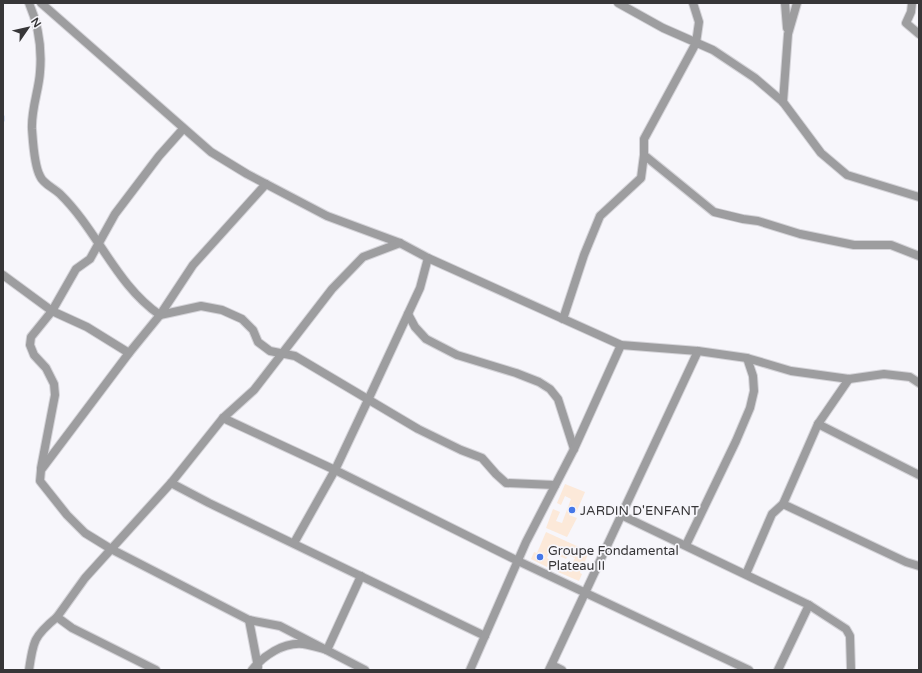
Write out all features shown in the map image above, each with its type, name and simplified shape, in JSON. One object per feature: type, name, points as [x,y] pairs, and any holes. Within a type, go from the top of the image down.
[{"type":"street","points":[[29,3],[36,19],[40,47],[40,72],[32,128],[36,167],[40,178],[60,194],[98,242],[135,294],[160,315]]},
{"type":"street","points":[[41,3],[100,53],[183,129],[211,152],[266,184],[327,216],[400,243],[428,258],[621,345],[698,351],[747,358],[791,371],[849,379],[884,374],[910,377],[919,383]]},
{"type":"street","points":[[618,3],[663,28],[713,50],[755,78],[783,102],[821,153],[848,175],[919,197]]},
{"type":"street","points":[[563,319],[584,255],[600,216],[641,178],[644,156],[644,139],[696,43],[699,22],[693,3]]},
{"type":"street","points":[[783,102],[788,34],[785,3]]},
{"type":"street","points":[[788,34],[797,3]]},
{"type":"street","points":[[912,3],[911,12],[906,23],[919,34]]},
{"type":"street","points":[[183,129],[159,156],[115,214],[98,242],[90,259],[76,269],[52,311],[31,337],[30,345],[34,355],[46,368],[54,384],[55,395],[40,480],[67,515],[85,533],[111,549],[249,620],[280,626],[365,670]]},
{"type":"street","points":[[644,156],[714,212],[736,218],[758,221],[800,234],[854,245],[891,245],[919,256]]},
{"type":"street","points":[[41,470],[129,353],[160,315],[193,265],[266,184]]},
{"type":"street","points":[[29,670],[33,644],[42,629],[57,617],[85,578],[171,483],[223,418],[254,390],[281,353],[332,289],[363,257],[400,243]]},
{"type":"street","points":[[294,544],[335,470],[368,400],[420,288],[428,258]]},
{"type":"street","points":[[3,275],[52,311],[87,327],[129,353]]},
{"type":"street","points":[[160,315],[201,306],[222,310],[242,319],[252,330],[258,342],[270,351],[295,356],[418,429],[460,450],[482,458],[496,474],[506,482],[555,485]]},
{"type":"street","points":[[408,314],[415,327],[426,340],[457,354],[539,382],[550,389],[558,399],[574,449]]},
{"type":"street","points":[[470,670],[518,562],[574,449],[621,345]]},
{"type":"street","points":[[562,670],[550,667],[698,351]]},
{"type":"street","points":[[686,545],[750,408],[754,390],[753,376],[747,358]]},
{"type":"street","points":[[746,574],[772,514],[783,504],[818,424],[849,379]]},
{"type":"street","points":[[223,418],[335,470],[518,562],[586,592],[749,670]]},
{"type":"street","points":[[818,424],[919,475]]},
{"type":"street","points":[[171,483],[209,503],[486,636]]},
{"type":"street","points":[[783,504],[906,562],[919,566]]},
{"type":"street","points":[[620,515],[686,545],[809,605],[846,629],[850,636],[851,670]]},
{"type":"street","points":[[327,650],[361,576]]},
{"type":"street","points":[[778,670],[809,605]]},
{"type":"street","points":[[57,617],[72,628],[156,670]]},
{"type":"street","points":[[249,620],[256,668]]},
{"type":"street","points":[[256,668],[270,653],[286,646],[302,644],[327,650]]},
{"type":"shaded area","name":"JARDIN D'ENFANT","points":[[565,484],[585,492],[576,513],[570,511],[569,515],[577,518],[567,537],[546,528],[553,509],[560,512],[556,521],[562,523],[571,499],[565,496],[561,505],[557,503]]},
{"type":"shaded area","name":"Groupe Fondamental Plateau II","points":[[546,532],[579,547],[578,550],[582,552],[584,549],[589,552],[580,573],[582,574],[579,581],[558,572],[560,568],[564,569],[566,566],[570,568],[575,558],[568,555],[566,559],[559,556],[561,552],[552,547],[547,558],[550,560],[547,567],[531,559],[534,552],[537,553]]},
{"type":"waterway","points":[[3,116],[3,121]]},
{"type":"place","name":"JARDIN D'ENFANT","points":[[572,510]]},
{"type":"place","name":"Groupe Fondamental Plateau II","points":[[540,557]]}]
